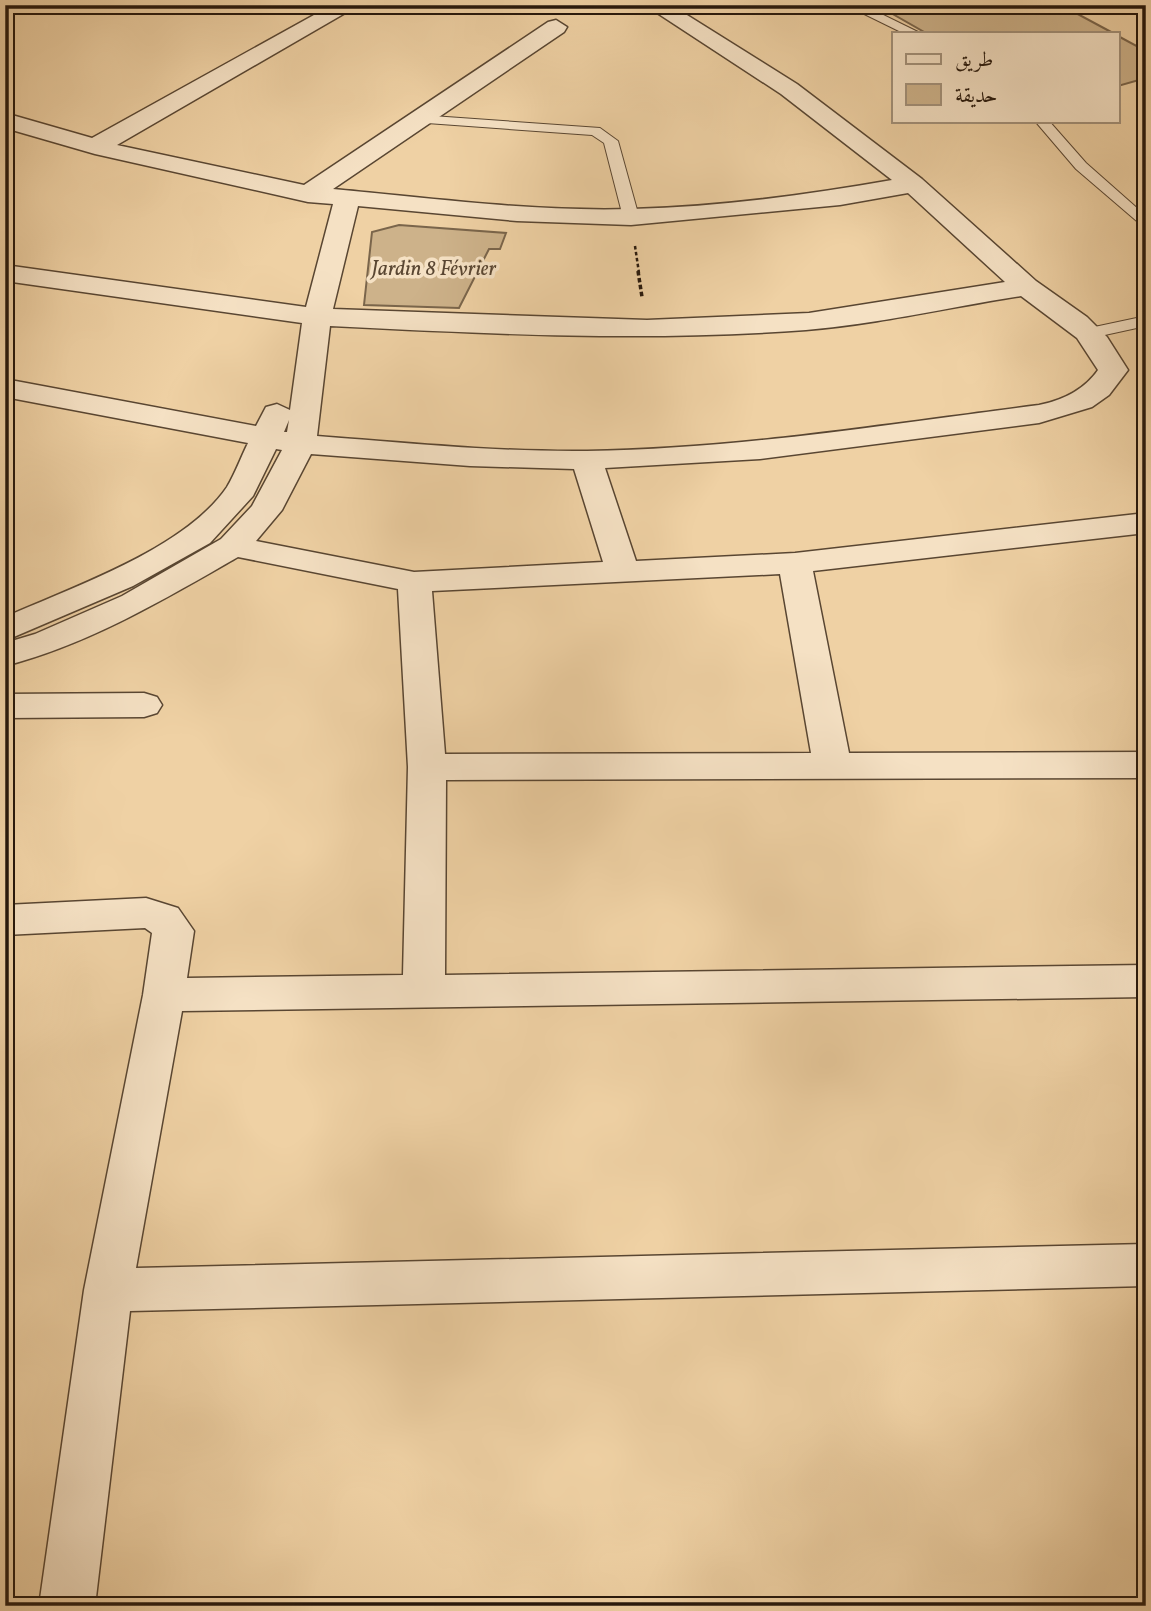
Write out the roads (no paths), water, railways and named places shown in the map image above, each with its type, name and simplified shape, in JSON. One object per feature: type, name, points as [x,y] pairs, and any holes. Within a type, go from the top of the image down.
[{"type":"street","points":[[95,147],[348,5]]},
{"type":"street","points":[[5,387],[301,444],[470,457],[587,460],[760,450],[1039,414],[1078,405],[1104,386],[1113,370],[1104,347],[1091,333],[1026,287],[914,184],[789,89],[656,5]]},
{"type":"street","points":[[309,194],[556,27]]},
{"type":"street","points":[[5,120],[95,147],[309,194],[346,200],[517,213],[631,217],[720,211],[840,197],[914,184]]},
{"type":"street","points":[[8,640],[47,642],[134,603],[233,546],[265,510],[301,444],[317,317],[346,200]]},
{"type":"street","points":[[5,273],[317,317],[430,324],[647,329],[810,321],[1026,287]]},
{"type":"street","points":[[8,640],[198,536],[219,517],[242,489],[268,436],[317,317]]},
{"type":"street","points":[[587,460],[622,570]]},
{"type":"street","points":[[233,546],[414,582],[795,563],[1146,523]]},
{"type":"street","points":[[795,563],[832,765]]},
{"type":"street","points":[[414,582],[427,767],[424,991]]},
{"type":"street","points":[[5,706],[144,705]]},
{"type":"street","points":[[427,767],[1146,765]]},
{"type":"street","points":[[5,920],[146,913],[164,919],[173,931],[164,995],[108,1290],[67,1606]]},
{"type":"street","points":[[164,995],[1146,981]]},
{"type":"street","points":[[108,1290],[1146,1265]]},
{"type":"lane","points":[[852,5],[911,32]]},
{"type":"lane","points":[[418,119],[595,131],[611,141],[631,217]]},
{"type":"lane","points":[[1043,122],[1082,166],[1146,224]]},
{"type":"lane","points":[[1091,333],[1146,321]]},
{"type":"park label","name":"Jardin 8 Février","points":[[434,268]]}]
